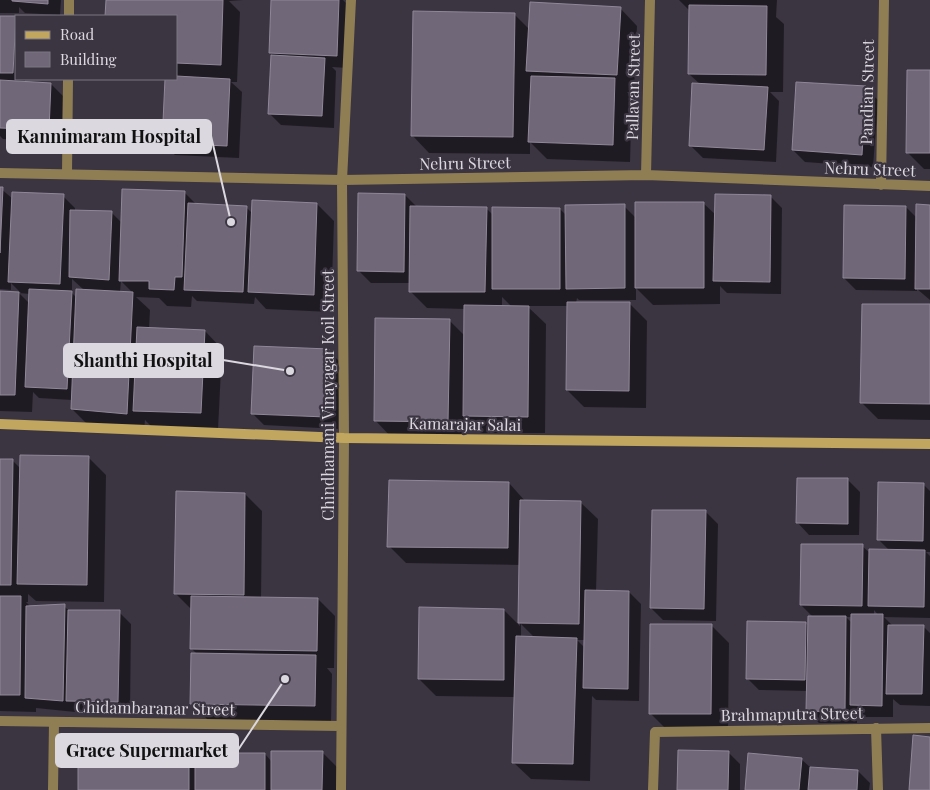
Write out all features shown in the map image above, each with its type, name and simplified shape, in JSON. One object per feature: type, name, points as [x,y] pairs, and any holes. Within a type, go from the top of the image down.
[{"type":"street","points":[[69,0],[69,15]]},
{"type":"street","name":"Chindhamani Vinayagar Koil Street","points":[[341,790],[340,726],[344,438],[342,180],[351,0]]},
{"type":"street","name":"Pallavan Street","points":[[646,175],[650,0]]},
{"type":"street","name":"Pandian Street","points":[[881,185],[884,0]]},
{"type":"street","points":[[67,174],[68,80]]},
{"type":"street","name":"Nehru Street","points":[[0,173],[342,180],[646,175],[930,186]]},
{"type":"street","name":"Kamarajar Salai","points":[[0,424],[344,438],[930,444]]},
{"type":"street","name":"Chidambaranar Street","points":[[0,721],[340,726]]},
{"type":"street","points":[[53,790],[54,722]]},
{"type":"street","points":[[876,728],[878,790]]},
{"type":"street","name":"Brahmaputra Street","points":[[653,790],[655,732],[930,728]]},
{"type":"building","points":[[48,0],[48,4],[12,1]]},
{"type":"building","points":[[106,0],[223,0],[221,65],[178,63],[178,15],[105,15]]},
{"type":"building","points":[[271,0],[339,0],[337,56],[269,53]]},
{"type":"building","points":[[530,2],[621,7],[617,75],[526,71]]},
{"type":"building","points":[[689,5],[767,6],[766,75],[688,74]]},
{"type":"building","points":[[413,11],[515,13],[513,137],[411,136]]},
{"type":"building","points":[[0,16],[15,16],[13,73],[0,73]]},
{"type":"building","points":[[271,55],[325,58],[322,116],[268,114]]},
{"type":"building","points":[[907,70],[930,70],[930,153],[906,153]]},
{"type":"building","points":[[178,76],[230,79],[227,146],[162,143],[165,80],[178,80]]},
{"type":"building","points":[[531,76],[615,78],[613,145],[528,142]]},
{"type":"building","points":[[0,80],[51,83],[49,130],[0,128]]},
{"type":"building","points":[[796,82],[866,86],[862,155],[792,150]]},
{"type":"building","points":[[692,83],[768,87],[764,150],[689,146]]},
{"type":"building","points":[[0,187],[3,187],[0,253]]},
{"type":"building","points":[[122,189],[185,191],[182,277],[175,277],[174,290],[149,289],[149,281],[119,281]]},
{"type":"building","points":[[12,192],[64,194],[60,284],[8,282]]},
{"type":"building","points":[[358,193],[405,194],[404,272],[357,271]]},
{"type":"building","points":[[715,194],[771,195],[770,282],[713,281]]},
{"type":"building","points":[[252,200],[317,203],[314,295],[248,292]]},
{"type":"building","points":[[635,202],[704,202],[704,288],[635,288]]},
{"type":"building","points":[[188,203],[247,206],[243,292],[184,290]]},
{"type":"building","points":[[625,204],[625,288],[566,289],[565,205]]},
{"type":"building","points":[[916,204],[930,205],[930,289],[915,289]]},
{"type":"building","points":[[844,205],[906,206],[905,279],[843,278]]},
{"type":"building","points":[[410,206],[487,207],[485,292],[409,292]]},
{"type":"building","points":[[492,207],[560,208],[560,289],[492,289]]},
{"type":"building","points":[[70,210],[112,211],[109,280],[69,277]]},
{"type":"building","points":[[29,289],[72,291],[67,389],[25,387]]},
{"type":"building","points":[[76,289],[133,292],[127,414],[71,409]]},
{"type":"building","points":[[0,291],[19,292],[15,395],[0,395]]},
{"type":"building","points":[[567,302],[630,302],[629,391],[566,390]]},
{"type":"building","points":[[862,304],[930,304],[930,404],[860,403]]},
{"type":"building","points":[[464,305],[529,306],[528,417],[463,416]]},
{"type":"building","points":[[375,318],[450,319],[448,422],[374,421]]},
{"type":"building","points":[[137,327],[205,330],[201,413],[133,411]]},
{"type":"building","points":[[254,346],[329,349],[326,417],[251,414]]},
{"type":"building","points":[[20,455],[89,456],[87,585],[17,584]]},
{"type":"building","points":[[0,459],[13,459],[11,585],[0,585]]},
{"type":"building","points":[[797,478],[848,478],[848,524],[796,523]]},
{"type":"building","points":[[389,480],[509,482],[508,548],[387,547]]},
{"type":"building","points":[[878,482],[924,483],[923,541],[877,540]]},
{"type":"building","points":[[176,491],[245,493],[244,595],[174,594]]},
{"type":"building","points":[[520,500],[581,501],[579,624],[518,623]]},
{"type":"building","points":[[652,510],[706,510],[704,609],[650,608]]},
{"type":"building","points":[[801,544],[863,544],[862,606],[800,605]]},
{"type":"building","points":[[869,549],[925,550],[924,607],[868,606]]},
{"type":"building","points":[[585,590],[629,591],[628,689],[583,688]]},
{"type":"building","points":[[0,596],[21,596],[20,695],[0,695]]},
{"type":"building","points":[[191,596],[318,598],[317,651],[190,649]]},
{"type":"building","points":[[65,604],[63,701],[25,698],[26,606]]},
{"type":"building","points":[[419,607],[504,609],[504,680],[418,679]]},
{"type":"building","points":[[68,610],[120,610],[118,702],[66,701]]},
{"type":"building","points":[[851,614],[883,614],[882,706],[850,705]]},
{"type":"building","points":[[808,616],[846,616],[845,712],[806,711]]},
{"type":"building","points":[[747,621],[806,622],[805,680],[746,679]]},
{"type":"building","points":[[650,624],[712,624],[711,714],[649,714]]},
{"type":"building","points":[[888,625],[924,625],[922,694],[886,694]]},
{"type":"building","points":[[516,636],[577,638],[573,764],[512,763]]},
{"type":"building","points":[[191,653],[316,655],[315,706],[190,704]]},
{"type":"building","points":[[913,735],[930,737],[930,790],[909,790]]},
{"type":"building","points":[[78,741],[189,741],[189,790],[78,790]]},
{"type":"building","points":[[678,750],[729,751],[728,790],[677,790]]},
{"type":"building","points":[[271,751],[323,751],[322,790],[271,790]]},
{"type":"building","points":[[195,753],[265,753],[265,790],[195,790]]},
{"type":"building","points":[[748,753],[802,758],[799,790],[745,790]]},
{"type":"building","points":[[810,767],[858,770],[857,790],[808,790]]},
{"type":"place","name":"Kannimaram Hospital","points":[[231,222]]},
{"type":"place","name":"Shanthi Hospital","points":[[290,371]]},
{"type":"place","name":"Grace Supermarket","points":[[285,679]]}]
